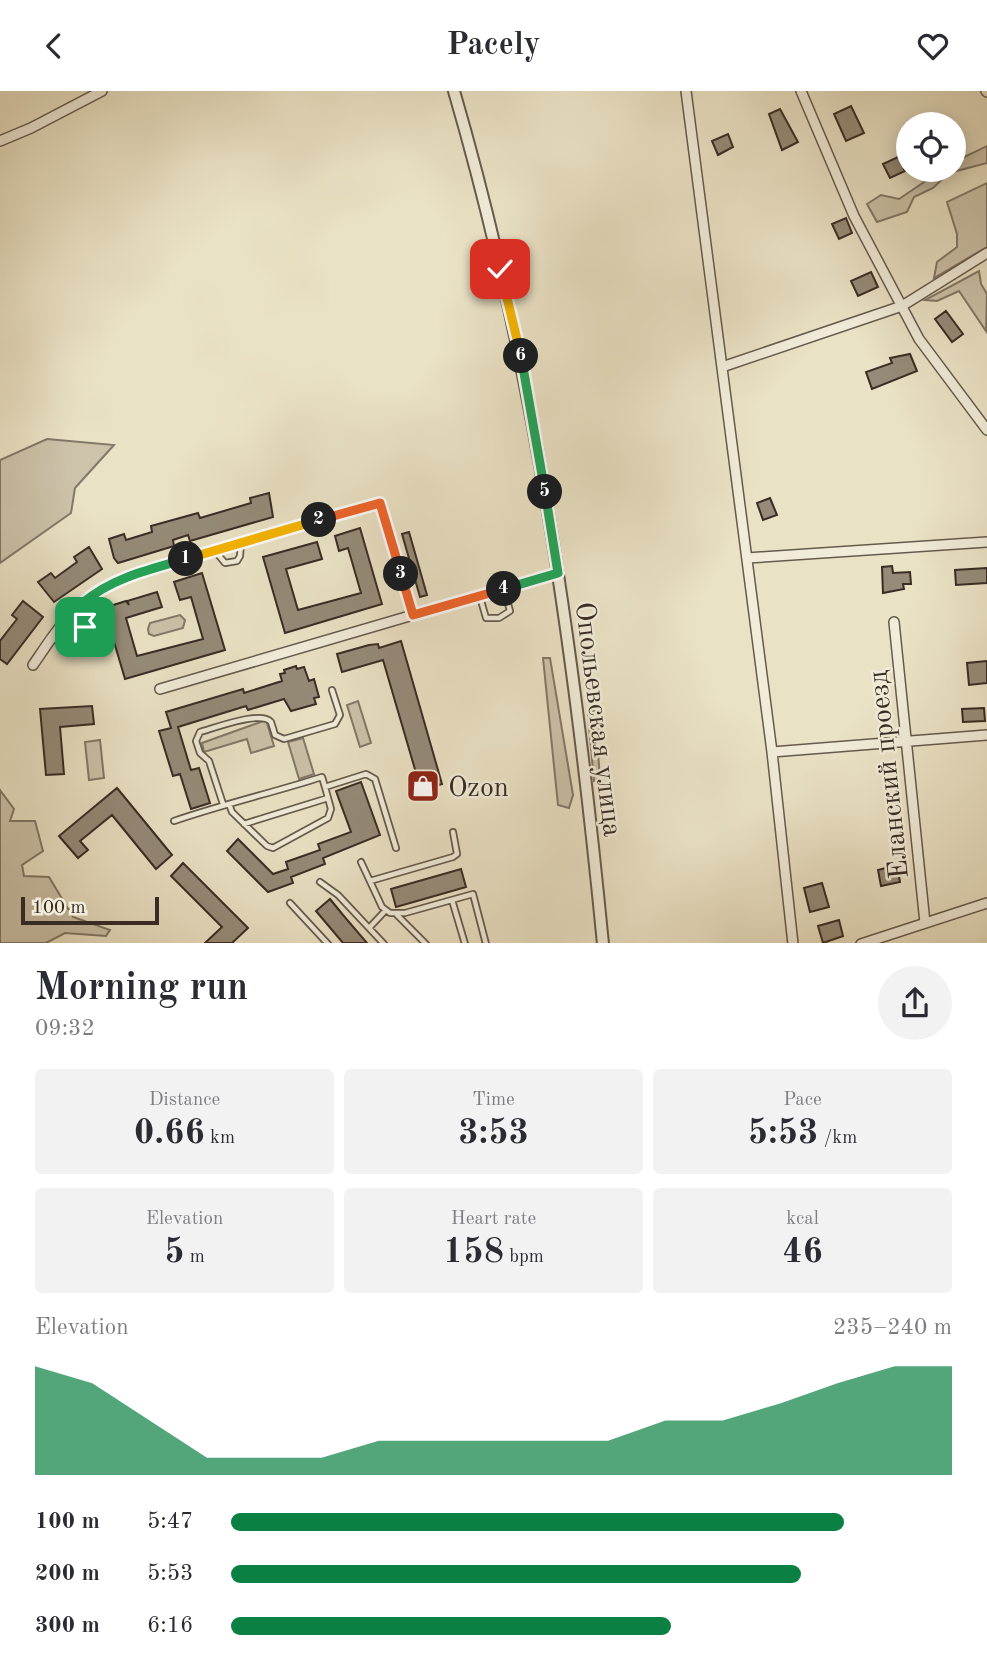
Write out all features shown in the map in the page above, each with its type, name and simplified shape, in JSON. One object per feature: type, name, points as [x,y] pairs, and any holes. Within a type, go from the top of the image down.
[{"type":"street","points":[[0,141],[32,128],[102,91]]},
{"type":"street","name":"Опольевская улица","points":[[454,91],[517,338],[558,573],[585,752],[603,943]]},
{"type":"street","points":[[686,91],[772,752],[793,943]]},
{"type":"street","points":[[800,91],[854,216],[919,339],[987,430]]},
{"type":"street","points":[[722,367],[902,306],[987,253]]},
{"type":"street","points":[[33,665],[51,639],[84,602],[122,580],[380,503],[413,615]]},
{"type":"street","points":[[747,558],[987,542]]},
{"type":"street","points":[[160,689],[558,573]]},
{"type":"street","name":"Еланский проезд","points":[[894,622],[925,923]]},
{"type":"street","points":[[772,752],[987,735]]},
{"type":"street","points":[[861,943],[987,904]]},
{"type":"lane","points":[[215,551],[225,563],[237,561],[241,543]]},
{"type":"lane","points":[[479,596],[486,618],[499,618],[510,611],[504,589]]},
{"type":"lane","points":[[51,639],[61,639],[85,627],[88,619],[84,602]]},
{"type":"lane","points":[[174,821],[226,804],[322,777],[332,814],[328,818],[279,847],[267,846],[226,804],[209,761],[200,753],[196,741],[200,732],[241,720],[264,717],[271,722],[275,735],[284,739],[335,724],[340,715],[332,691]]},
{"type":"lane","points":[[325,787],[366,774],[372,775],[396,848]]},
{"type":"lane","points":[[244,824],[328,798]]},
{"type":"lane","points":[[370,880],[453,857],[458,849],[453,832]]},
{"type":"lane","points":[[361,862],[385,911]]},
{"type":"lane","points":[[320,882],[338,895],[384,943]]},
{"type":"lane","points":[[385,911],[397,914],[473,894],[486,943]]},
{"type":"lane","points":[[452,899],[465,943]]},
{"type":"lane","points":[[290,903],[328,943]]},
{"type":"lane","points":[[369,928],[385,911]]},
{"type":"lane","points":[[397,914],[426,943]]},
{"type":"shaded area","points":[[987,146],[987,163],[966,169],[966,156]]},
{"type":"shaded area","points":[[924,182],[939,182],[914,197],[907,212],[877,222],[867,204],[881,195],[899,199]]},
{"type":"shaded area","points":[[987,183],[987,247],[934,278],[937,262],[957,247],[957,234],[947,202]]},
{"type":"shaded area","points":[[979,271],[981,284],[987,294],[986,331],[959,291],[937,301],[925,300]]},
{"type":"shaded area","points":[[47,439],[114,445],[75,488],[71,513],[0,563],[0,460]]},
{"type":"shaded area","points":[[180,615],[185,620],[183,628],[154,636],[149,634],[150,623]]},
{"type":"shaded area","points":[[543,658],[550,658],[573,795],[569,808],[558,805]]},
{"type":"shaded area","points":[[358,701],[371,743],[360,747],[347,705]]},
{"type":"shaded area","points":[[594,710],[603,716],[597,740],[600,778],[594,781],[588,715]]},
{"type":"shaded area","points":[[266,720],[274,746],[251,753],[247,739],[204,752],[202,743]]},
{"type":"shaded area","points":[[303,738],[314,774],[299,779],[288,742]]},
{"type":"shaded area","points":[[100,740],[104,778],[89,780],[85,742]]},
{"type":"shaded area","points":[[0,790],[14,809],[10,821],[35,821],[43,851],[22,865],[24,876],[49,877],[73,917],[110,930],[106,936],[65,933],[46,943],[0,943]]},
{"type":"building","points":[[851,106],[864,133],[846,141],[834,114]]},
{"type":"building","points":[[780,109],[798,142],[782,150],[769,114]]},
{"type":"building","points":[[728,134],[733,147],[718,155],[712,141]]},
{"type":"building","points":[[896,158],[896,175],[890,178],[883,164]]},
{"type":"building","points":[[846,218],[852,233],[839,239],[832,224]]},
{"type":"building","points":[[871,272],[878,287],[858,296],[851,281]]},
{"type":"building","points":[[946,311],[963,334],[952,342],[935,319]]},
{"type":"building","points":[[910,354],[917,371],[872,389],[866,372],[892,363],[890,358]]},
{"type":"building","points":[[269,493],[273,517],[190,541],[188,535],[173,540],[174,546],[118,563],[114,558],[109,539],[124,534],[126,540],[152,532],[151,526],[198,513],[200,518],[251,503],[250,498]]},
{"type":"building","points":[[770,498],[777,515],[763,520],[757,503]]},
{"type":"building","points":[[360,528],[382,604],[285,633],[263,557],[317,542],[322,559],[286,569],[298,610],[361,593],[348,548],[339,551],[335,536]]},
{"type":"building","points":[[409,532],[427,595],[420,597],[402,534]]},
{"type":"building","points":[[89,547],[102,569],[54,602],[38,582],[51,573],[55,578],[77,562],[74,557]]},
{"type":"building","points":[[892,566],[893,573],[910,572],[911,584],[903,584],[904,589],[883,593],[882,567]]},
{"type":"building","points":[[987,568],[987,583],[956,585],[955,570]]},
{"type":"building","points":[[202,573],[225,650],[125,679],[104,608],[126,601],[129,605],[127,601],[157,592],[162,607],[126,618],[137,656],[203,639],[191,597],[180,600],[174,582]]},
{"type":"building","points":[[23,601],[43,617],[7,664],[0,659],[0,641],[17,619],[12,615]]},
{"type":"building","points":[[401,641],[442,784],[421,790],[383,660],[342,672],[337,654],[369,645],[378,644],[379,648]]},
{"type":"building","points":[[987,661],[987,683],[969,685],[967,663]]},
{"type":"building","points":[[296,666],[297,669],[304,667],[309,681],[314,679],[319,697],[314,698],[316,704],[291,711],[284,699],[248,710],[246,706],[178,727],[191,770],[199,768],[210,803],[191,809],[180,774],[173,776],[159,731],[171,728],[166,712],[243,689],[244,693],[282,681],[280,674]]},
{"type":"building","points":[[92,706],[94,724],[60,727],[64,774],[46,775],[40,709]]},
{"type":"building","points":[[984,708],[985,721],[963,722],[962,709]]},
{"type":"building","points":[[361,782],[380,835],[323,858],[325,864],[291,877],[293,883],[268,892],[227,851],[238,839],[273,874],[288,869],[286,862],[320,850],[318,844],[351,832],[336,791]]},
{"type":"building","points":[[117,788],[172,855],[156,869],[112,815],[80,841],[88,850],[78,858],[59,836]]},
{"type":"building","points":[[183,863],[248,928],[232,943],[205,943],[222,927],[171,876]]},
{"type":"building","points":[[897,865],[900,882],[881,886],[878,870]]},
{"type":"building","points":[[461,869],[466,887],[396,907],[391,889]]},
{"type":"building","points":[[822,883],[829,907],[810,912],[804,888]]},
{"type":"building","points":[[330,899],[367,943],[343,943],[316,911]]},
{"type":"building","points":[[839,920],[843,936],[823,943],[818,926]]},
{"type":"place","name":"Ozon","points":[[423,786]]},
{"type":"route","points":[[85,627],[88,619],[84,602],[111,585],[162,566],[380,503],[413,615],[558,573],[534,426],[500,269]]}]
